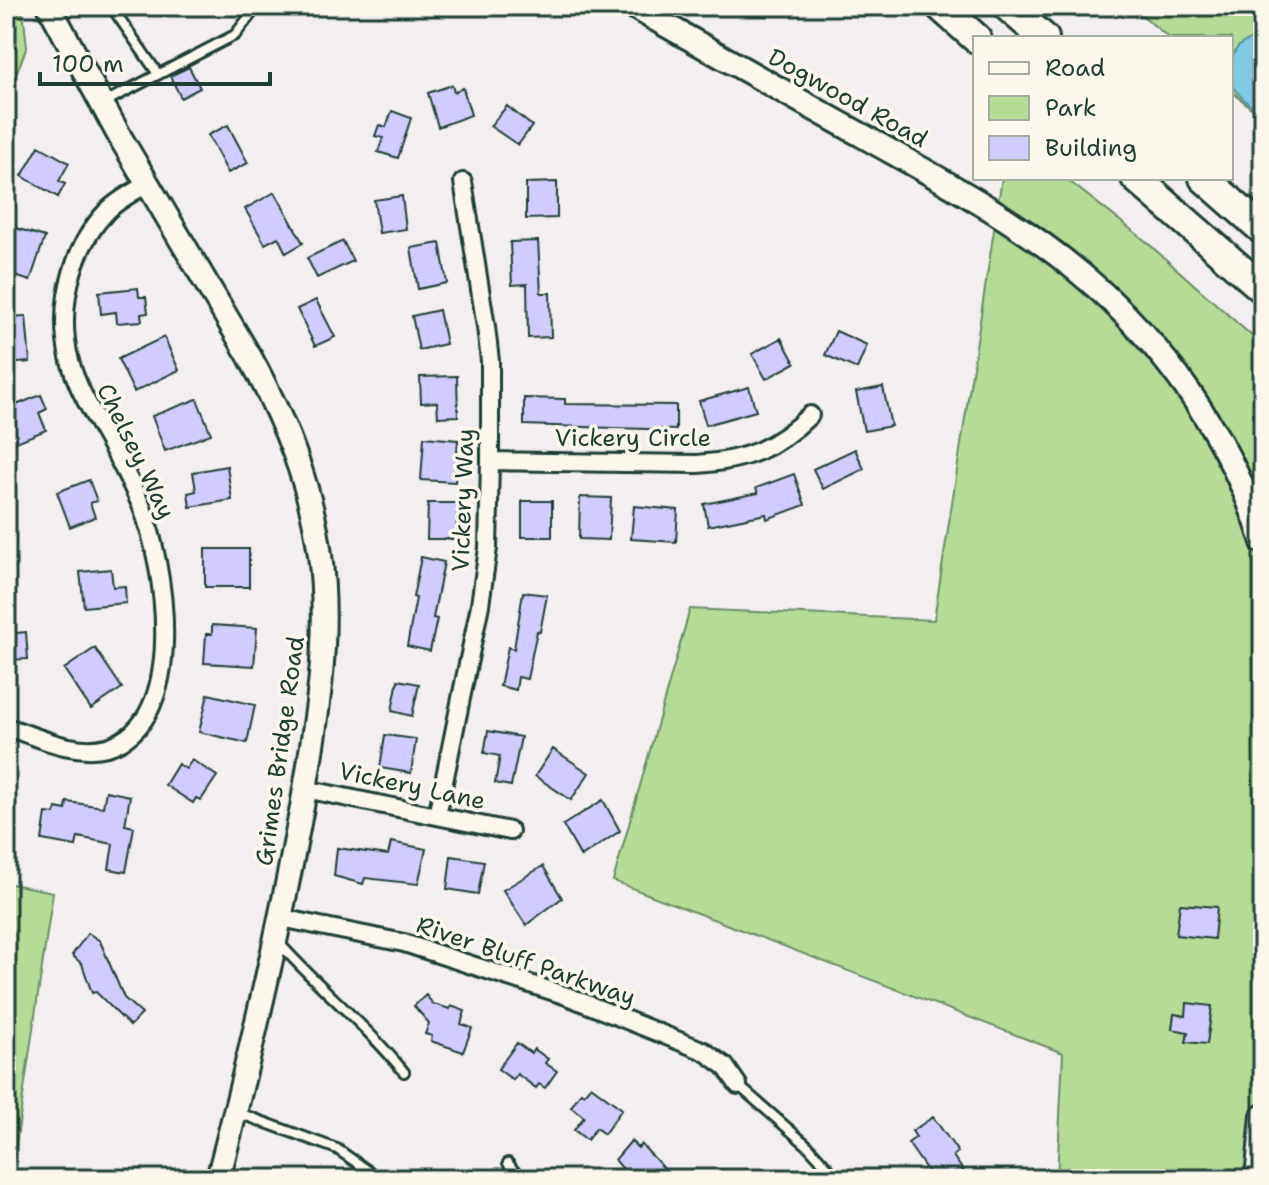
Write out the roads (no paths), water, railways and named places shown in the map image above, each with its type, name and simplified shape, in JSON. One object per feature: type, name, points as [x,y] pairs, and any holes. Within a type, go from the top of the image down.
[{"type":"highway","points":[[940,6],[974,36]]},
{"type":"highway","points":[[1007,6],[1042,36]]},
{"type":"highway","points":[[1138,180],[1263,289]]},
{"type":"highway","points":[[1206,180],[1263,230]]},
{"type":"street","name":"Grimes Bridge Road","points":[[49,6],[147,184],[270,394],[288,432],[306,487],[320,554],[324,643],[305,789],[278,929],[218,1179]]},
{"type":"street","name":"Dogwood Road","points":[[632,6],[988,207],[1080,272],[1128,318],[1189,392],[1220,441],[1263,542]]},
{"type":"street","name":"Vickery Way","points":[[437,816],[488,548],[490,361],[463,182]]},
{"type":"street","name":"Chelsey Way","points":[[13,729],[76,749],[107,747],[137,728],[156,696],[163,653],[162,605],[160,576],[150,530],[120,460],[80,391],[68,354],[65,314],[74,267],[95,225],[108,210],[147,184]]},
{"type":"street","name":"Vickery Circle","points":[[490,461],[725,462],[752,456],[775,444],[810,415]]},
{"type":"street","name":"Vickery Lane","points":[[305,789],[510,831]]},
{"type":"street","name":"River Bluff Parkway","points":[[278,929],[404,943],[567,996],[704,1051],[725,1066],[738,1085]]},
{"type":"street","points":[[1257,1179],[1263,1116]]},
{"type":"lane","points":[[111,6],[158,74]]},
{"type":"lane","points":[[102,104],[235,35],[254,6]]},
{"type":"lane","points":[[278,929],[299,966],[389,1053],[404,1072]]},
{"type":"lane","points":[[738,1085],[808,1146],[838,1179]]},
{"type":"lane","points":[[236,1112],[337,1149],[380,1179]]},
{"type":"lane","points":[[508,1163],[520,1179]]},
{"type":"water","points":[[1263,37],[1263,116],[1233,87],[1233,55],[1239,46]]}]
